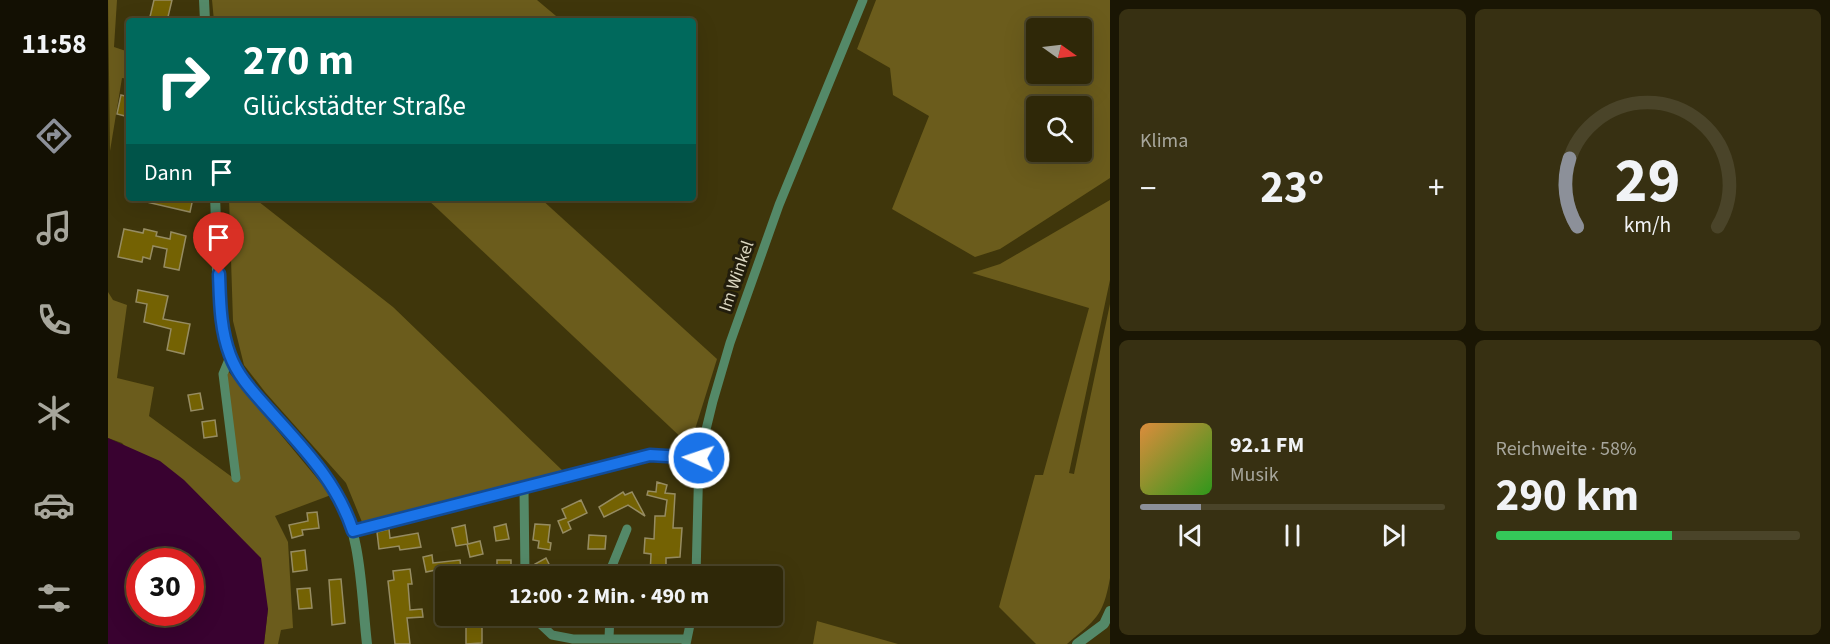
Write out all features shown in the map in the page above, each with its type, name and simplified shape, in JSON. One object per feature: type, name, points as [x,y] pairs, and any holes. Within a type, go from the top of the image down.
[{"type":"street","points":[[204,0],[205,18]]},
{"type":"street","name":"Im Winkel","points":[[696,566],[699,458],[730,343],[758,261],[863,0]]},
{"type":"street","points":[[215,201],[221,319],[230,357],[244,382],[327,477],[345,508],[353,531],[367,644]]},
{"type":"street","points":[[230,357],[223,374],[236,478]]},
{"type":"street","points":[[353,531],[650,455],[699,458]]},
{"type":"street","points":[[524,488],[525,566]]},
{"type":"street","points":[[612,566],[627,529]]},
{"type":"street","points":[[1077,644],[1104,624],[1110,610]]},
{"type":"street","points":[[542,626],[552,635],[573,639],[686,641],[689,626]]},
{"type":"street","points":[[609,638],[610,626]]},
{"type":"shaded area","points":[[108,0],[117,0],[114,47],[126,51],[126,79],[122,78],[110,151]]},
{"type":"shaded area","points":[[212,0],[537,0],[558,18],[214,18]]},
{"type":"shaded area","points":[[876,0],[1110,0],[1110,178],[1000,249],[975,257],[892,209],[929,116],[893,95],[890,68],[857,49]]},
{"type":"shaded area","points":[[1110,200],[1110,280],[1069,473],[1074,474],[1110,304],[1110,578],[1101,609],[1085,629],[1067,644],[1036,644],[999,607],[1035,475],[1043,475],[1089,308],[972,273],[1000,264]]},
{"type":"shaded area","points":[[229,201],[258,201],[393,307],[563,471],[362,522],[346,483],[244,365],[233,321]]},
{"type":"shaded area","points":[[429,201],[543,201],[717,359],[692,439],[686,442]]},
{"type":"shaded area","points":[[108,292],[113,300],[127,305],[117,378],[154,387],[149,416],[232,477],[227,370],[331,495],[275,516],[288,542],[293,628],[281,630],[278,644],[264,644],[268,609],[122,443],[108,438]]},
{"type":"shaded area","points":[[108,438],[160,461],[184,480],[261,558],[268,609],[264,644],[108,644]]},
{"type":"shaded area","points":[[817,621],[898,644],[813,644]]},
{"type":"building","points":[[154,0],[172,0],[168,18],[150,18]]},
{"type":"building","points":[[121,95],[126,96],[126,116],[117,114]]},
{"type":"building","points":[[142,201],[192,201],[190,212]]},
{"type":"building","points":[[124,229],[143,233],[144,229],[157,232],[156,236],[170,239],[171,232],[186,236],[179,270],[164,267],[167,249],[153,246],[150,259],[143,257],[142,262],[118,257]]},
{"type":"building","points":[[138,290],[168,296],[163,319],[190,324],[184,354],[167,350],[171,329],[144,322],[147,304],[136,302]]},
{"type":"building","points":[[200,393],[203,409],[191,411],[188,395]]},
{"type":"building","points":[[215,420],[217,436],[204,438],[202,422]]},
{"type":"building","points":[[657,482],[667,485],[665,493],[675,494],[673,528],[682,528],[680,557],[666,558],[666,566],[650,566],[651,554],[644,553],[645,538],[654,539],[655,516],[665,516],[667,500],[647,495],[648,491],[656,492]]},
{"type":"building","points":[[623,492],[625,495],[632,492],[645,516],[628,505],[604,517],[599,507]]},
{"type":"building","points":[[581,500],[587,513],[568,522],[571,529],[563,533],[558,521],[566,518],[562,509]]},
{"type":"building","points":[[317,512],[319,528],[302,530],[303,535],[292,538],[289,525],[308,521],[307,513]]},
{"type":"building","points":[[506,524],[509,539],[496,541],[494,527]]},
{"type":"building","points":[[535,524],[550,525],[548,542],[551,543],[550,550],[538,548],[539,541],[533,540]]},
{"type":"building","points":[[465,525],[468,544],[480,541],[483,554],[470,557],[467,544],[456,546],[452,528]]},
{"type":"building","points":[[389,529],[390,538],[418,533],[421,547],[400,550],[399,546],[379,549],[377,532]]},
{"type":"building","points":[[589,535],[606,536],[605,549],[588,549]]},
{"type":"building","points":[[305,550],[307,570],[293,572],[291,552]]},
{"type":"building","points":[[432,555],[433,563],[460,560],[461,566],[435,566],[435,570],[426,572],[423,557]]},
{"type":"building","points":[[546,558],[550,566],[536,566],[535,564]]},
{"type":"building","points":[[497,560],[511,560],[511,566],[497,566]]},
{"type":"building","points":[[410,569],[412,584],[408,584],[410,610],[422,609],[423,617],[407,618],[410,644],[395,644],[388,581],[394,580],[393,571]]},
{"type":"building","points":[[341,579],[345,623],[332,625],[329,580]]},
{"type":"building","points":[[310,588],[312,608],[299,609],[297,589]]},
{"type":"building","points":[[466,626],[482,626],[482,643],[466,644]]},
{"type":"route","points":[[219,274],[221,319],[230,357],[244,382],[327,477],[345,508],[353,531],[650,455],[699,458]]}]
